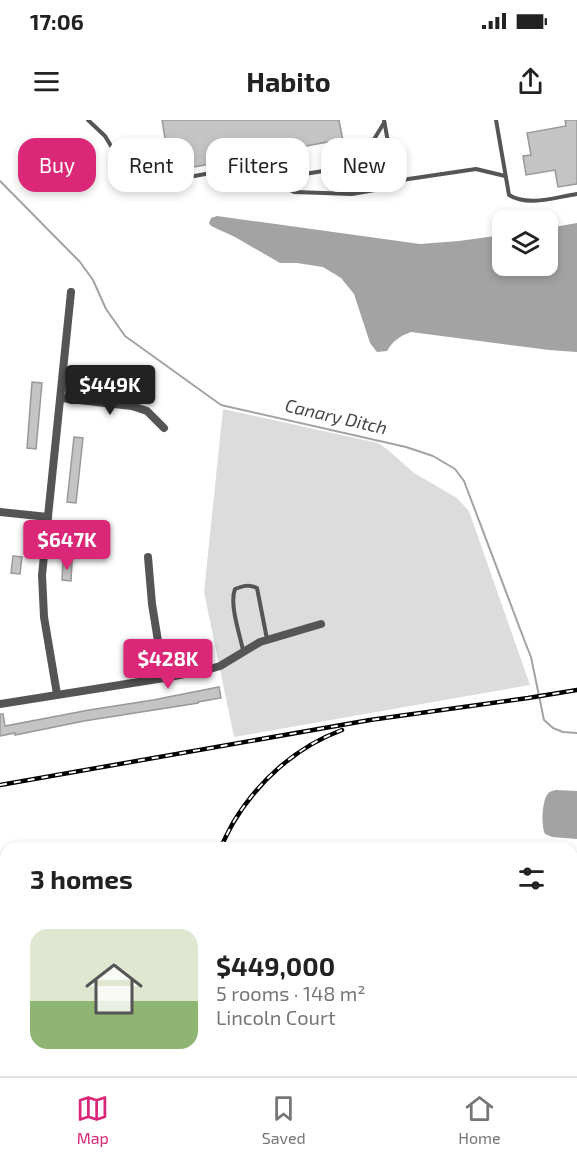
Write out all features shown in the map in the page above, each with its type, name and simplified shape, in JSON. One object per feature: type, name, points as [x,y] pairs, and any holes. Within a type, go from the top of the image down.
[{"type":"street","points":[[57,694],[42,595],[44,554],[71,292]]},
{"type":"street","points":[[61,398],[132,406],[147,411],[164,428]]},
{"type":"street","points":[[0,512],[48,517]]},
{"type":"street","points":[[148,556],[152,604],[164,678]]},
{"type":"street","points":[[0,704],[164,678],[220,666],[243,651],[267,640],[321,624]]},
{"type":"lane","points":[[88,120],[105,136],[117,156],[157,179],[167,181],[206,174]]},
{"type":"lane","points":[[496,120],[509,195],[516,199],[532,201],[577,194]]},
{"type":"lane","points":[[309,173],[356,164],[384,121]]},
{"type":"lane","points":[[384,121],[387,138]]},
{"type":"lane","points":[[407,179],[476,169],[505,176]]},
{"type":"lane","points":[[294,192],[352,194],[363,192]]},
{"type":"lane","points":[[243,651],[233,595],[235,590],[246,585],[257,588],[267,640]]},
{"type":"shaded area","points":[[217,216],[420,244],[492,236],[492,276],[558,276],[558,226],[577,223],[577,352],[411,332],[398,339],[387,351],[377,352],[370,343],[354,294],[341,278],[323,267],[280,263],[211,226],[209,223],[211,218]]},
{"type":"shaded area","points":[[223,409],[378,443],[414,473],[457,498],[469,511],[530,685],[234,737],[204,592]]},
{"type":"shaded area","points":[[551,791],[577,791],[577,839],[552,837],[545,834],[543,820],[545,798]]},
{"type":"building","points":[[162,120],[339,120],[342,138],[321,138],[321,143],[309,146],[309,138],[206,138],[206,165],[194,167],[194,138],[165,138]]},
{"type":"building","points":[[565,120],[577,120],[577,184],[558,187],[555,170],[526,175],[523,156],[531,155],[527,133],[566,126]]},
{"type":"building","points":[[32,382],[42,383],[36,449],[27,448]]},
{"type":"building","points":[[74,437],[83,438],[76,503],[67,502]]},
{"type":"building","points":[[13,556],[22,557],[20,574],[11,573]]},
{"type":"building","points":[[63,561],[72,562],[71,581],[62,580]]},
{"type":"building","points":[[219,687],[221,698],[0,736],[0,714],[3,714],[5,726]]},
{"type":"waterway","name":"Canary Ditch","points":[[0,181],[80,262],[93,280],[106,309],[125,336],[221,405],[406,447],[433,456],[455,469],[464,481],[531,657],[544,720],[553,728],[563,732],[577,733]]},
{"type":"railway","points":[[0,785],[370,720],[577,690]]},
{"type":"railway","points":[[223,842],[243,808],[266,780],[309,746],[342,730]]}]
